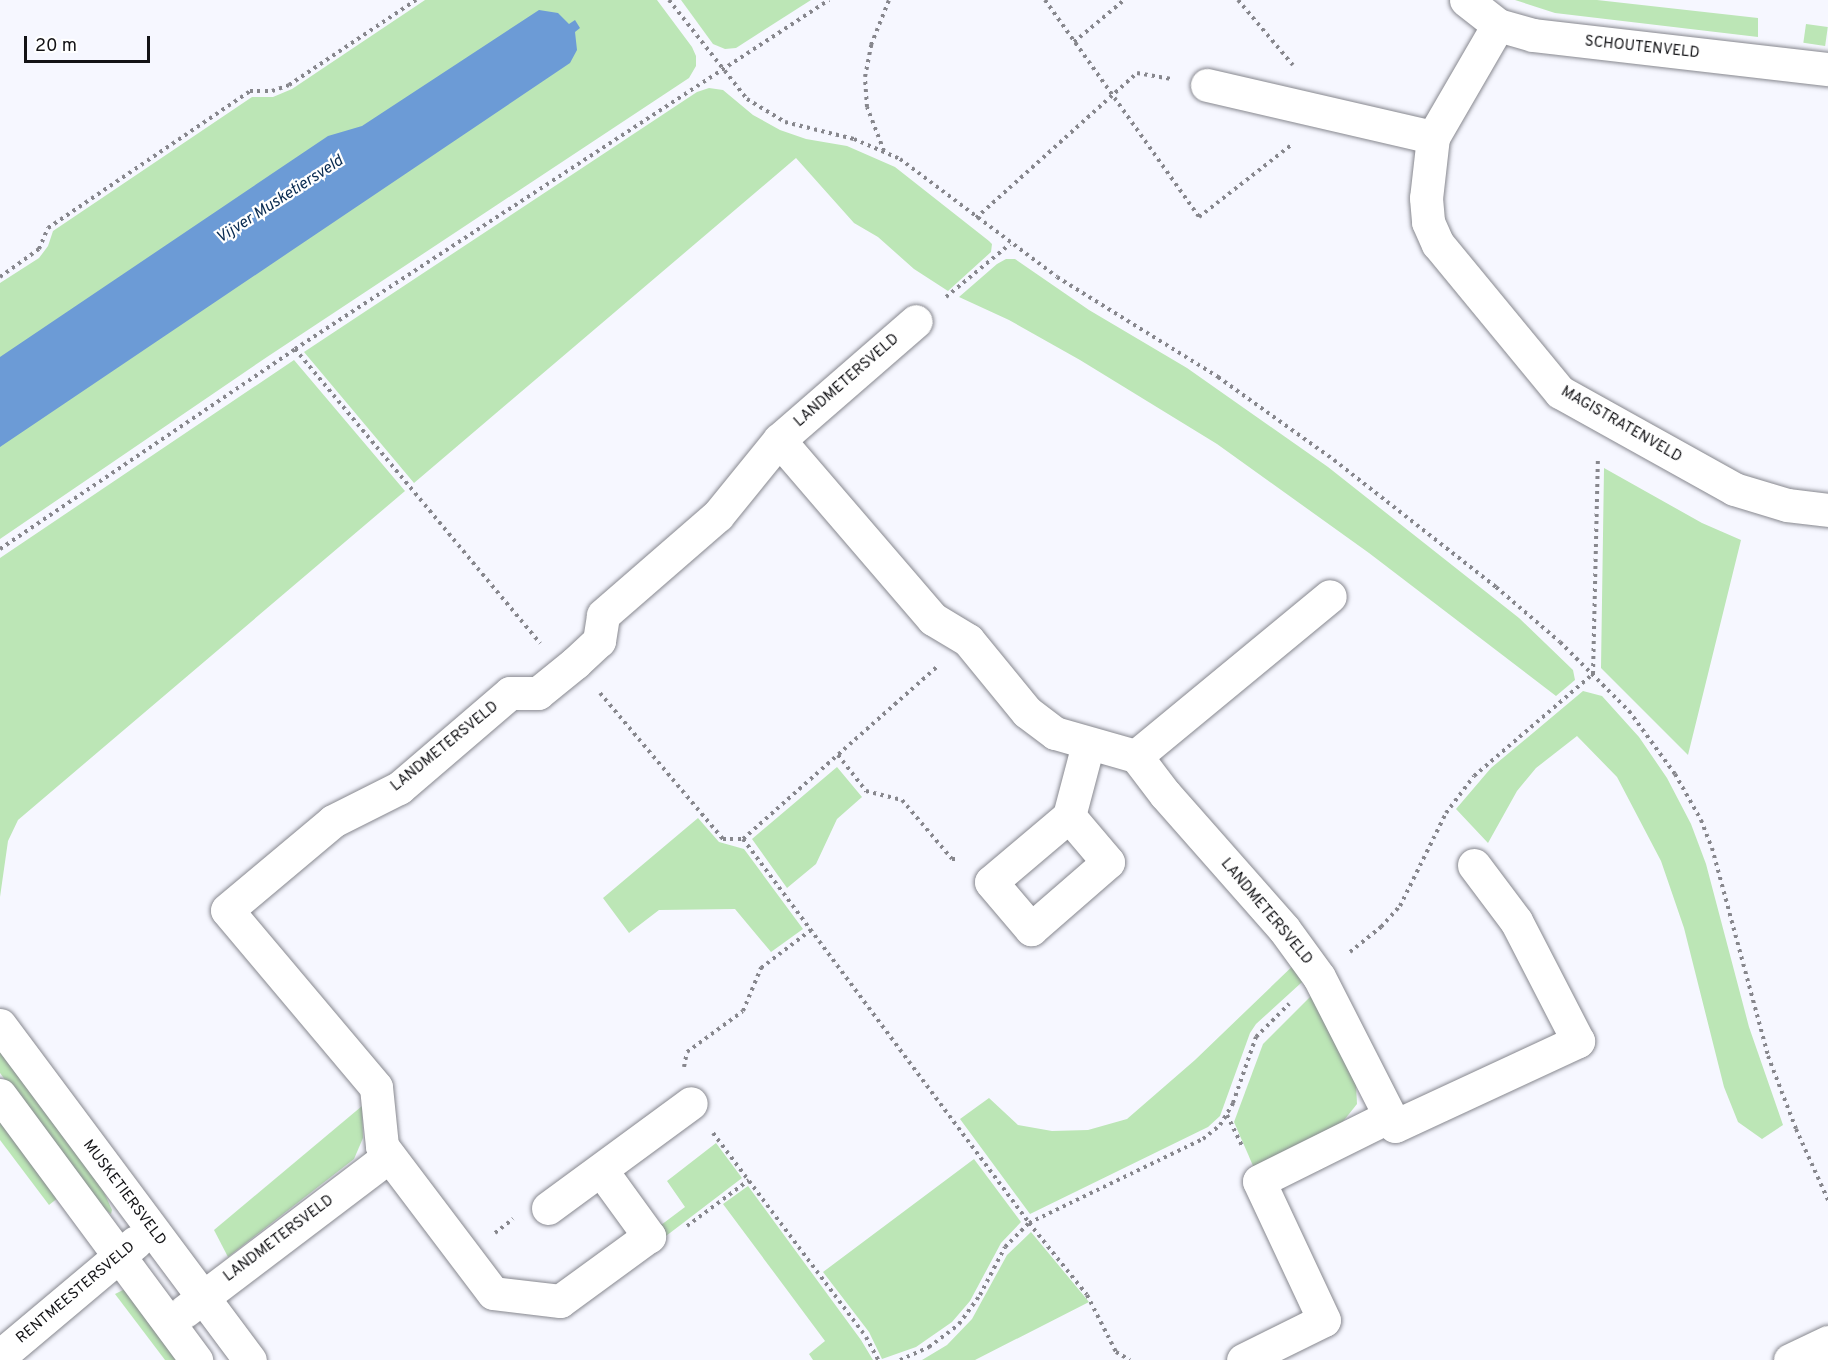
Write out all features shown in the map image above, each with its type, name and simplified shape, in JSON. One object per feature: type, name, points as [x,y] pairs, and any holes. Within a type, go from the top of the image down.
[{"type":"street","name":"SCHOUTENVELD","points":[[1466,0],[1498,25],[1533,35],[1828,69]]},
{"type":"street","name":"MAGISTRATENVELD","points":[[1498,25],[1433,137],[1426,198],[1428,222],[1438,244],[1560,392],[1745,493],[1787,505],[1828,510]]},
{"type":"street","points":[[1207,84],[1433,137]]},
{"type":"street","name":"LANDMETERSVELD","points":[[649,1236],[560,1301],[493,1293],[382,1146],[376,1087],[227,910],[333,821],[399,788],[510,693],[538,693],[569,667],[599,641],[603,615],[718,515],[779,440],[916,321]]},
{"type":"street","points":[[779,440],[933,619],[968,640],[1026,712],[1055,733],[1088,744],[1136,756],[1330,596]]},
{"type":"street","points":[[1069,816],[1108,862],[1031,929],[991,882],[1069,816],[1088,744]]},
{"type":"street","name":"LANDMETERSVELD","points":[[1136,756],[1165,794],[1284,929],[1319,977],[1390,1116]]},
{"type":"street","points":[[1243,1360],[1324,1320],[1259,1181],[1390,1116],[1395,1126],[1578,1041],[1516,921],[1474,865]]},
{"type":"street","name":"MUSKETIERSVELD","points":[[0,1025],[250,1360]]},
{"type":"street","points":[[0,1095],[196,1360]]},
{"type":"street","points":[[548,1208],[691,1103]]},
{"type":"street","name":"LANDMETERSVELD","points":[[169,1323],[389,1156]]},
{"type":"street","points":[[601,1170],[649,1236]]},
{"type":"street","name":"RENTMEESTERSVELD","points":[[0,1356],[152,1229]]},
{"type":"street","points":[[1790,1360],[1828,1342]]},
{"type":"path","points":[[0,277],[39,249],[48,228],[240,98],[250,92],[272,92],[289,84],[416,0]]},
{"type":"path","points":[[669,0],[721,69],[747,99],[785,122],[854,139],[900,159],[1010,244],[1094,302],[1218,377],[1334,460],[1496,587],[1593,674],[1646,731],[1675,774],[1701,820],[1712,848],[1768,1056],[1796,1129],[1828,1200]]},
{"type":"path","points":[[0,549],[295,349],[829,0]]},
{"type":"path","points":[[884,151],[867,107],[865,77],[871,45],[889,0]]},
{"type":"path","points":[[1045,0],[1074,42],[1124,0]]},
{"type":"path","points":[[976,218],[1137,73],[1207,84]]},
{"type":"path","points":[[916,321],[1010,244]]},
{"type":"path","points":[[295,349],[569,667],[723,840],[743,839],[968,640]]},
{"type":"path","points":[[900,1360],[929,1347],[959,1324],[975,1303],[1005,1247],[1029,1223],[1208,1136],[1220,1125],[1233,1102],[1251,1049],[1263,1028],[1319,977],[1381,927],[1400,906],[1446,813],[1474,776],[1593,674],[1598,454],[1614,423]]},
{"type":"path","points":[[838,755],[866,790],[902,800],[952,859],[972,859],[991,882]]},
{"type":"path","points":[[743,839],[1029,1223],[1087,1294],[1116,1352],[1130,1360]]},
{"type":"path","points":[[812,930],[761,968],[743,1011],[687,1052],[680,1090],[866,1337],[878,1360]]},
{"type":"path","points":[[649,1236],[669,1239],[749,1180]]},
{"type":"path","points":[[465,1256],[531,1205],[548,1208]]},
{"type":"green space","points":[[425,0],[657,0],[692,47],[696,56],[696,66],[689,78],[267,357],[0,539],[0,283],[39,258],[48,246],[53,231],[252,97],[273,97],[292,89]]},
{"type":"green space","points":[[681,0],[811,0],[736,48],[725,49],[713,44]]},
{"type":"green space","points":[[1515,0],[1597,0],[1758,18],[1758,37],[1555,13]]},
{"type":"green space","points":[[1806,24],[1828,27],[1825,46],[1803,43]]},
{"type":"green space","points":[[709,88],[723,90],[753,115],[780,130],[806,139],[847,146],[895,167],[989,241],[992,244],[991,252],[948,291],[914,269],[878,237],[854,223],[796,158],[414,483],[304,352],[697,92]]},
{"type":"green space","points":[[1006,259],[1015,259],[1089,310],[1187,368],[1328,467],[1519,618],[1573,670],[1575,680],[1556,696],[1369,553],[1217,444],[1080,360],[1009,320],[959,297]]},
{"type":"green space","points":[[294,360],[405,491],[18,820],[8,841],[0,897],[0,558]]},
{"type":"green space","points":[[1604,468],[1702,523],[1741,540],[1688,755],[1601,668]]},
{"type":"green space","points":[[1583,691],[1602,696],[1639,737],[1667,778],[1691,824],[1706,864],[1749,1027],[1783,1125],[1762,1139],[1738,1122],[1724,1087],[1684,928],[1661,861],[1617,777],[1577,736],[1536,768],[1517,791],[1488,843],[1456,809],[1491,768]]},
{"type":"green space","points":[[837,767],[862,797],[837,819],[816,864],[787,888],[752,839]]},
{"type":"green space","points":[[698,818],[719,842],[744,849],[803,929],[771,952],[735,909],[659,910],[629,933],[603,898]]},
{"type":"green space","points":[[1301,958],[1312,973],[1256,1024],[1250,1033],[1220,1116],[1208,1127],[1030,1214],[960,1119],[989,1098],[1018,1125],[1052,1131],[1088,1130],[1127,1119],[1195,1060]]},
{"type":"green space","points":[[1312,995],[1355,1067],[1357,1104],[1341,1124],[1254,1168],[1234,1122],[1263,1044]]},
{"type":"green space","points":[[0,1051],[99,1181],[112,1210],[111,1214],[96,1203],[0,1073]]},
{"type":"green space","points":[[362,1106],[363,1138],[354,1159],[228,1257],[214,1230]]},
{"type":"green space","points":[[0,1118],[59,1197],[49,1205],[0,1140]]},
{"type":"green space","points":[[716,1143],[742,1178],[666,1236],[661,1225],[685,1207],[667,1181]]},
{"type":"green space","points":[[974,1159],[1021,1222],[1001,1243],[970,1301],[952,1322],[916,1347],[882,1359],[869,1332],[823,1272]]},
{"type":"green space","points":[[748,1186],[861,1340],[873,1360],[813,1360],[809,1354],[825,1341],[723,1204]]},
{"type":"green space","points":[[1031,1232],[1089,1302],[975,1360],[922,1360],[947,1345],[972,1319],[1007,1255]]},
{"type":"green space","points":[[127,1288],[180,1360],[165,1360],[115,1294]]},
{"type":"water","name":"Vijver Musketiersveld","points":[[539,10],[558,13],[569,24],[575,20],[580,28],[575,32],[577,50],[570,63],[0,447],[0,357],[328,136],[362,126]]}]
